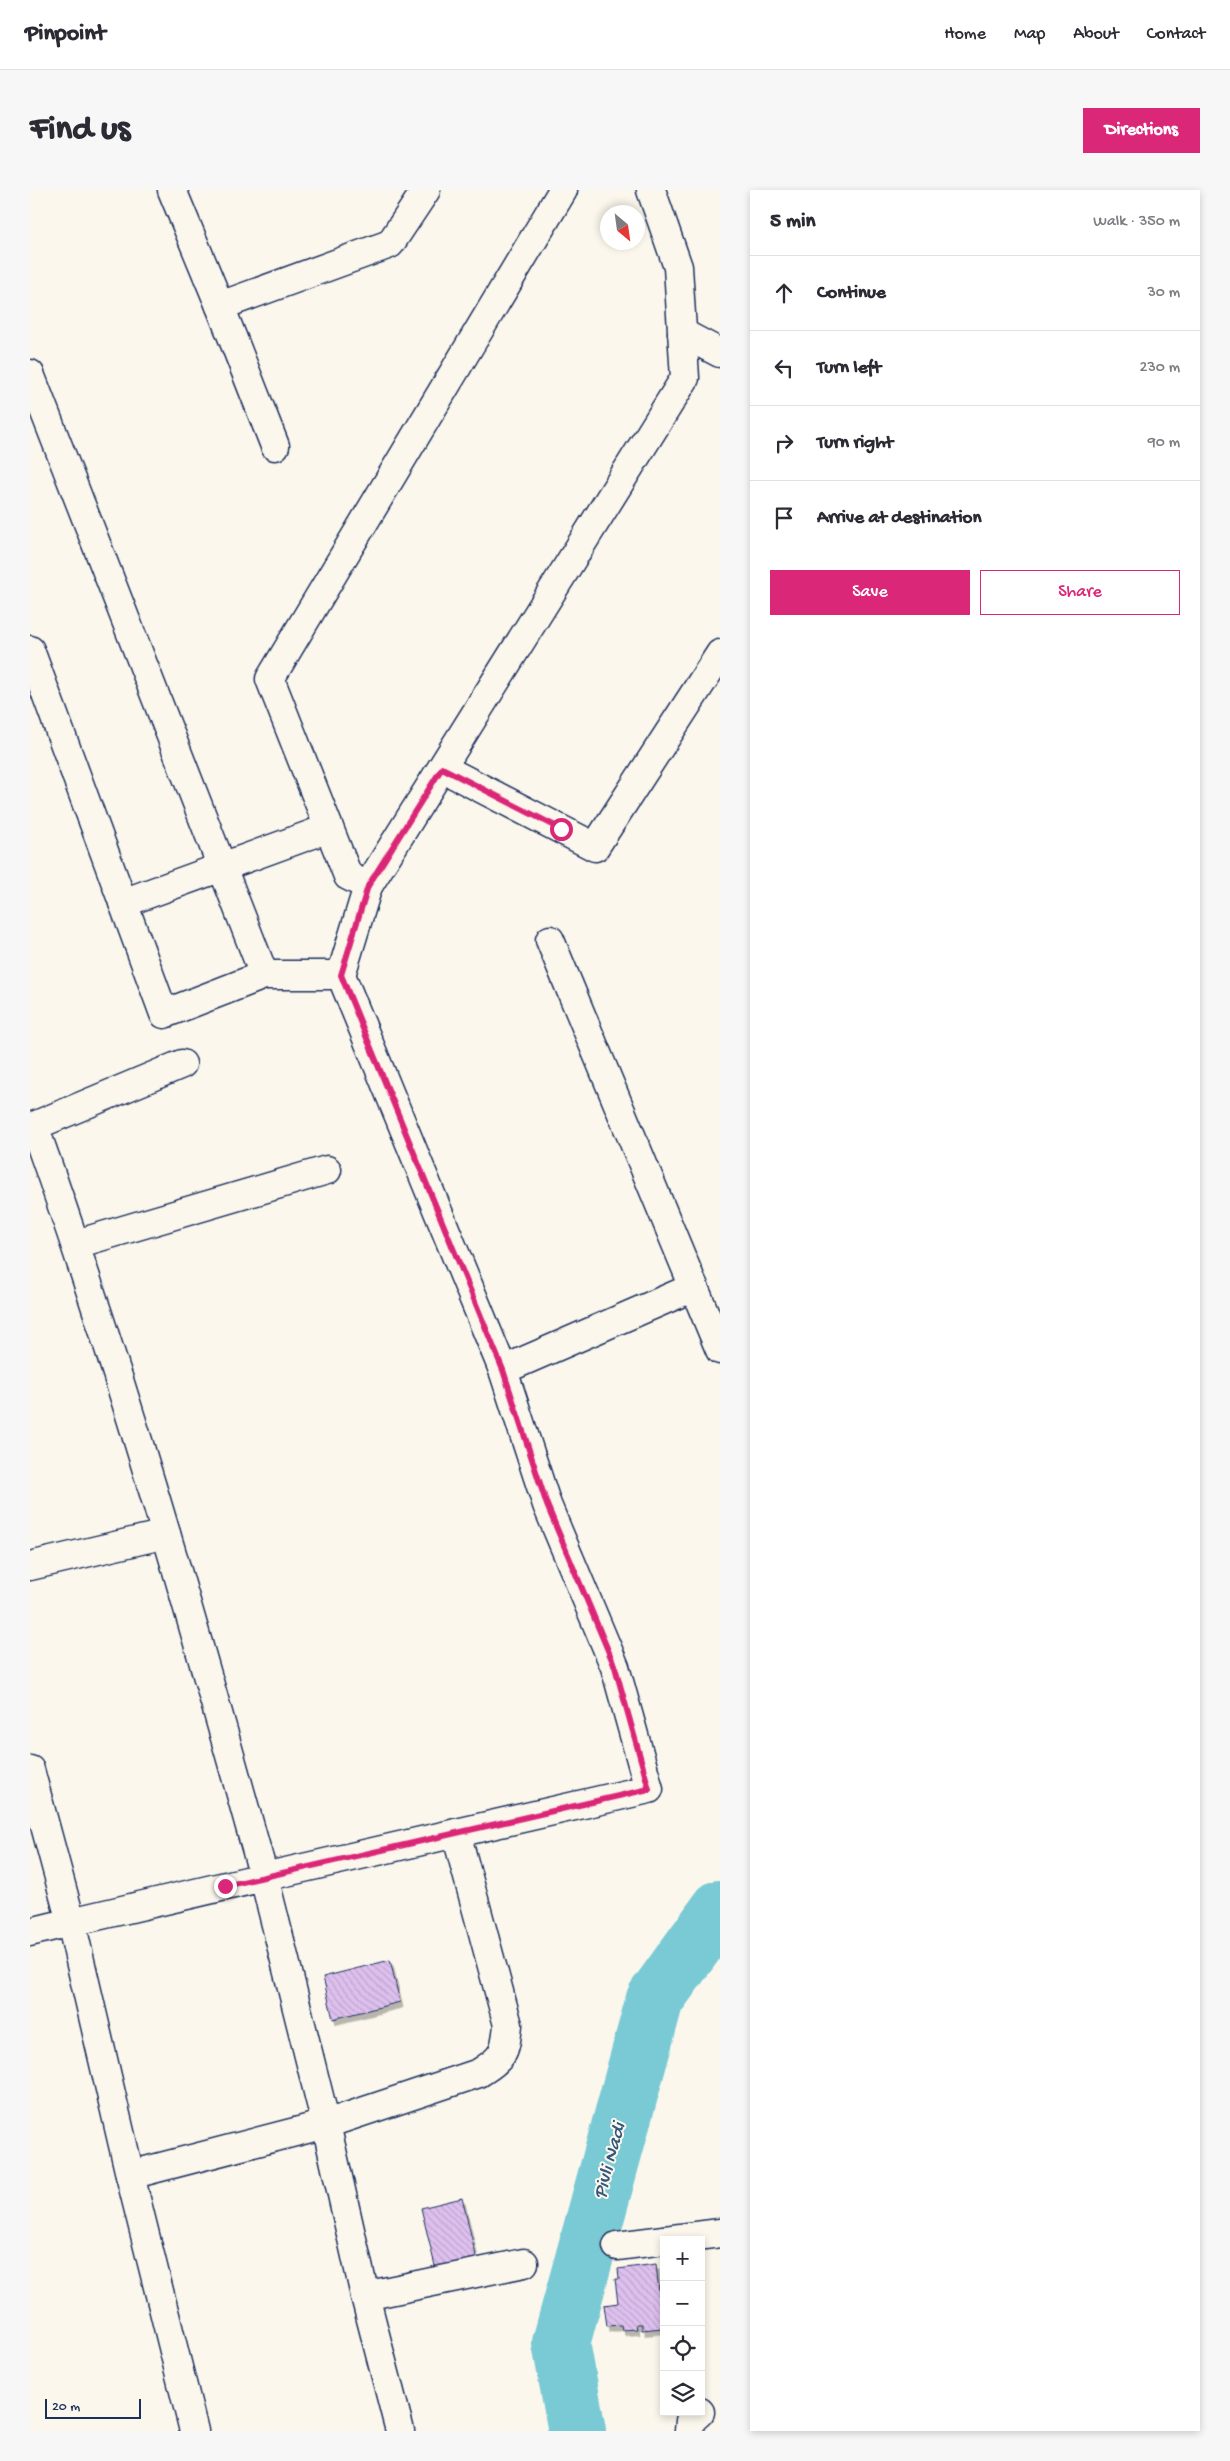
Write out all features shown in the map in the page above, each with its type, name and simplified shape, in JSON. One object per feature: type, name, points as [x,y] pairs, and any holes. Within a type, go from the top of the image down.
[{"type":"street","points":[[172,190],[275,446]]},
{"type":"street","points":[[220,306],[390,244],[426,190]]},
{"type":"street","points":[[368,886],[348,876],[270,679],[563,190]]},
{"type":"street","points":[[651,190],[678,267],[685,378]]},
{"type":"street","points":[[30,1932],[649,1789],[615,1667],[547,1505],[503,1370],[341,975],[368,886],[685,378],[719,353],[682,332]]},
{"type":"street","points":[[30,374],[264,975]]},
{"type":"street","points":[[30,650],[164,1014],[264,975],[341,975]]},
{"type":"street","points":[[442,768],[595,847],[720,654]]},
{"type":"street","points":[[123,903],[329,828]]},
{"type":"street","points":[[550,940],[720,1350]]},
{"type":"street","points":[[182,1064],[32,1126],[76,1244],[196,1631],[264,1877],[326,2124],[364,2296],[400,2431]]},
{"type":"street","points":[[76,1244],[327,1170]]},
{"type":"street","points":[[503,1370],[694,1287]]},
{"type":"street","points":[[30,1566],[166,1534]]},
{"type":"street","points":[[30,1770],[71,1922],[130,2175],[194,2431]]},
{"type":"street","points":[[130,2175],[326,2124],[479,2072],[499,2060],[506,2043],[508,2025],[456,1833]]},
{"type":"street","points":[[696,2236],[720,2233]]},
{"type":"street","points":[[617,2246],[660,2241]]},
{"type":"street","points":[[364,2296],[524,2263]]},
{"type":"street","points":[[705,2408],[720,2400]]},
{"type":"street","points":[[689,2431],[690,2421],[696,2416]]},
{"type":"building","points":[[390,1960],[400,2002],[333,2019],[323,1977]]},
{"type":"building","points":[[462,2198],[478,2264],[437,2274],[421,2208]]},
{"type":"building","points":[[656,2264],[660,2301],[660,2328],[642,2330],[642,2324],[636,2324],[637,2329],[622,2330],[621,2325],[607,2326],[604,2305],[618,2303],[615,2279],[619,2279],[618,2269]]},
{"type":"waterway","name":"Pivli Nadi","points":[[577,2431],[561,2343],[655,1999],[720,1909]]},
{"type":"route","points":[[225,1886],[649,1789],[615,1667],[547,1505],[503,1370],[341,975],[368,886],[442,768],[561,829]]}]
